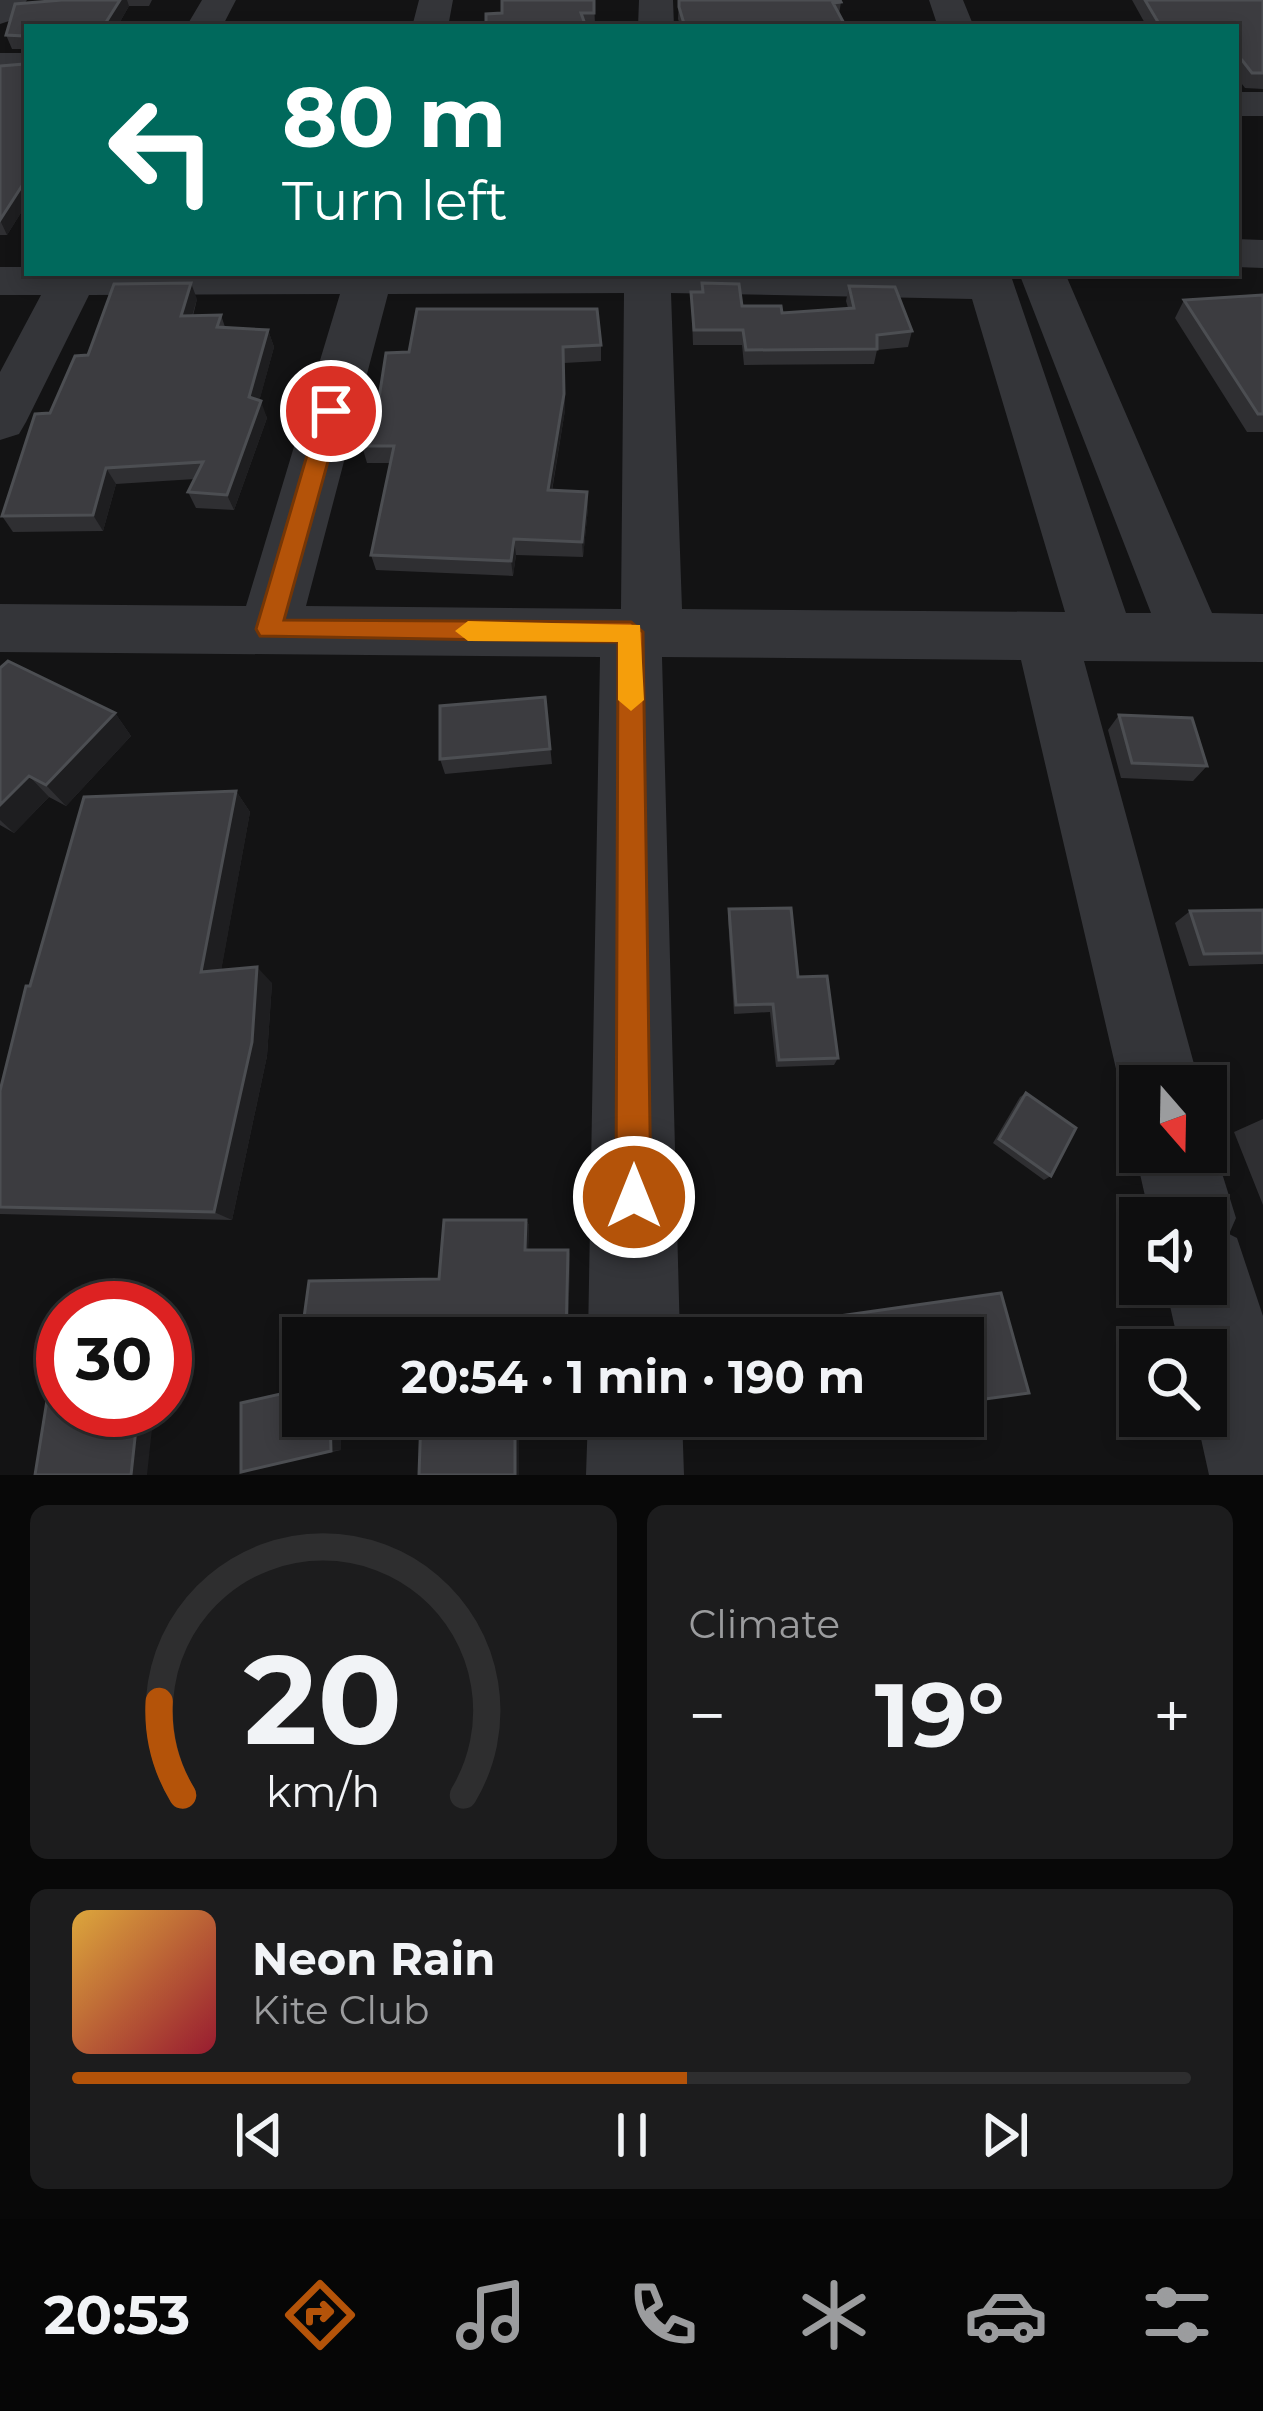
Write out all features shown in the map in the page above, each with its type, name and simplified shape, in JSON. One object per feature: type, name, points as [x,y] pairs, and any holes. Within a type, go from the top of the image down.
[{"type":"street","points":[[0,13],[10,0]]},
{"type":"street","points":[[634,1317],[647,276]]},
{"type":"street","points":[[0,422],[74,277]]},
{"type":"street","points":[[0,281],[74,277],[1007,277]]},
{"type":"street","points":[[269,629],[369,277]]},
{"type":"street","points":[[1007,277],[1156,1065]]},
{"type":"street","points":[[1007,277],[1191,637]]},
{"type":"street","points":[[0,628],[1263,638]]},
{"type":"street","points":[[1215,1305],[1258,1475]]},
{"type":"street","points":[[635,1437],[635,1475]]},
{"type":"building","points":[[120,0],[105,24],[24,24],[24,36],[6,35],[15,4]]},
{"type":"building","points":[[502,0],[594,0],[594,13],[581,13],[585,24],[486,24],[486,14],[502,13]]},
{"type":"building","points":[[679,0],[840,0],[833,3],[844,24],[684,24]]},
{"type":"building","points":[[1145,0],[1263,0],[1263,73],[1252,73],[1239,60],[1239,24],[1159,24]]},
{"type":"building","points":[[24,64],[24,183],[0,220],[0,66]]},
{"type":"building","points":[[191,283],[181,316],[221,315],[217,327],[268,330],[249,397],[261,401],[227,495],[188,492],[203,462],[106,468],[93,515],[2,516],[35,414],[50,413],[75,356],[88,355],[114,284]]},
{"type":"building","points":[[702,283],[739,284],[742,306],[781,306],[782,313],[854,308],[849,286],[895,287],[912,331],[877,335],[877,349],[746,350],[743,330],[694,330],[691,292],[703,292]]},
{"type":"building","points":[[1263,295],[1263,414],[1258,414],[1184,300]]},
{"type":"building","points":[[417,309],[597,309],[601,345],[563,347],[564,394],[548,490],[587,492],[582,542],[514,539],[511,561],[371,555],[394,446],[362,446],[370,411],[377,411],[386,353],[409,352]]},
{"type":"building","points":[[8,661],[115,713],[46,785],[29,776],[0,805],[0,668]]},
{"type":"building","points":[[545,697],[550,749],[440,759],[440,706]]},
{"type":"building","points":[[1119,715],[1192,718],[1207,766],[1132,763]]},
{"type":"building","points":[[236,791],[201,972],[257,967],[252,1042],[214,1212],[0,1207],[0,1091],[26,986],[30,986],[84,797]]},
{"type":"building","points":[[791,908],[798,977],[827,976],[838,1058],[779,1060],[773,1004],[736,1005],[729,909]]},
{"type":"building","points":[[1263,910],[1263,953],[1204,954],[1190,911]]},
{"type":"building","points":[[1026,1093],[1076,1128],[1051,1176],[999,1139]]},
{"type":"building","points":[[444,1220],[526,1220],[525,1250],[568,1250],[566,1317],[304,1317],[309,1281],[439,1279]]},
{"type":"building","points":[[1001,1293],[1029,1393],[984,1399],[984,1317],[832,1317]]},
{"type":"building","points":[[282,1394],[282,1437],[331,1437],[331,1451],[241,1472],[241,1403]]},
{"type":"building","points":[[41,1437],[135,1437],[131,1475],[35,1475]]},
{"type":"building","points":[[420,1437],[515,1437],[515,1475],[419,1475]]},
{"type":"slow traffic","points":[[468,631],[631,632],[631,700]]},
{"type":"route","points":[[331,411],[269,629],[631,632],[634,1197]]}]
